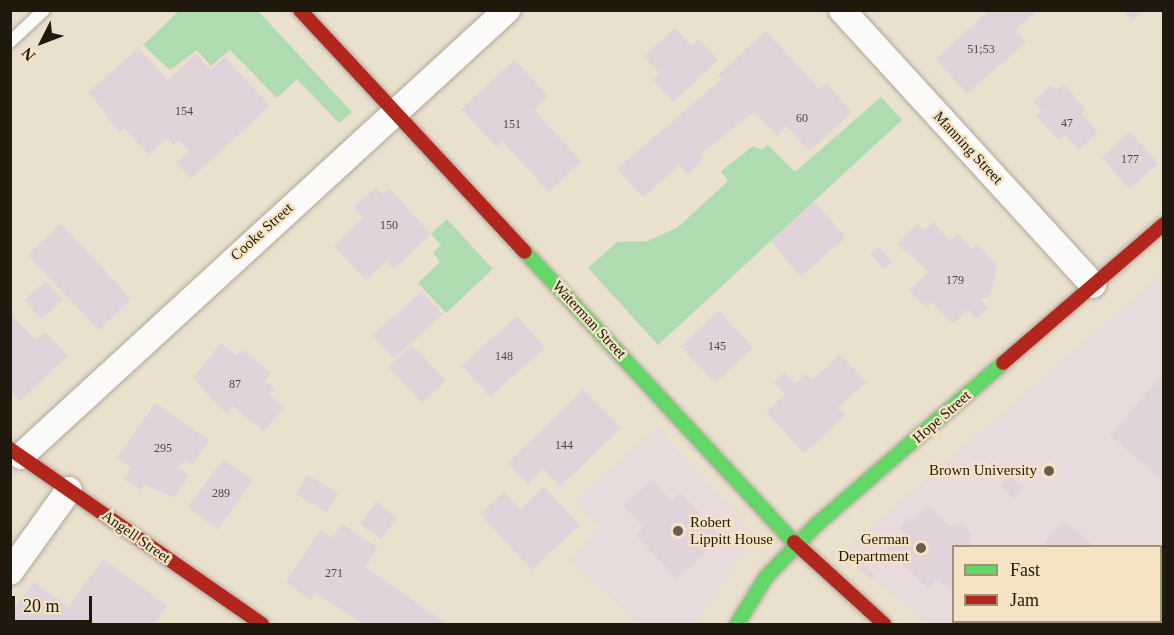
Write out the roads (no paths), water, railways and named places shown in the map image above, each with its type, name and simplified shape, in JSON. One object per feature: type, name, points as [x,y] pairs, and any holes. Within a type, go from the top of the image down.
[{"type":"main road","name":"Waterman Street","points":[[300,10],[796,544],[884,624]]},
{"type":"main road","name":"Hope Street","points":[[737,624],[766,577],[796,544],[1164,224]]},
{"type":"main road","name":"Angell Street","points":[[16,453],[262,624]]},
{"type":"street","name":"Cooke Street","points":[[16,453],[396,113],[507,10]]},
{"type":"street","name":"Manning Street","points":[[842,10],[1093,285]]},
{"type":"street","points":[[10,572],[69,490]]},
{"type":"lane","points":[[10,42],[44,10]]},
{"type":"place","name":"Brown University","points":[[1049,471]]},
{"type":"place","name":"Robert Lippitt House","points":[[678,531]]},
{"type":"place","name":"German Department","points":[[921,548]]}]
